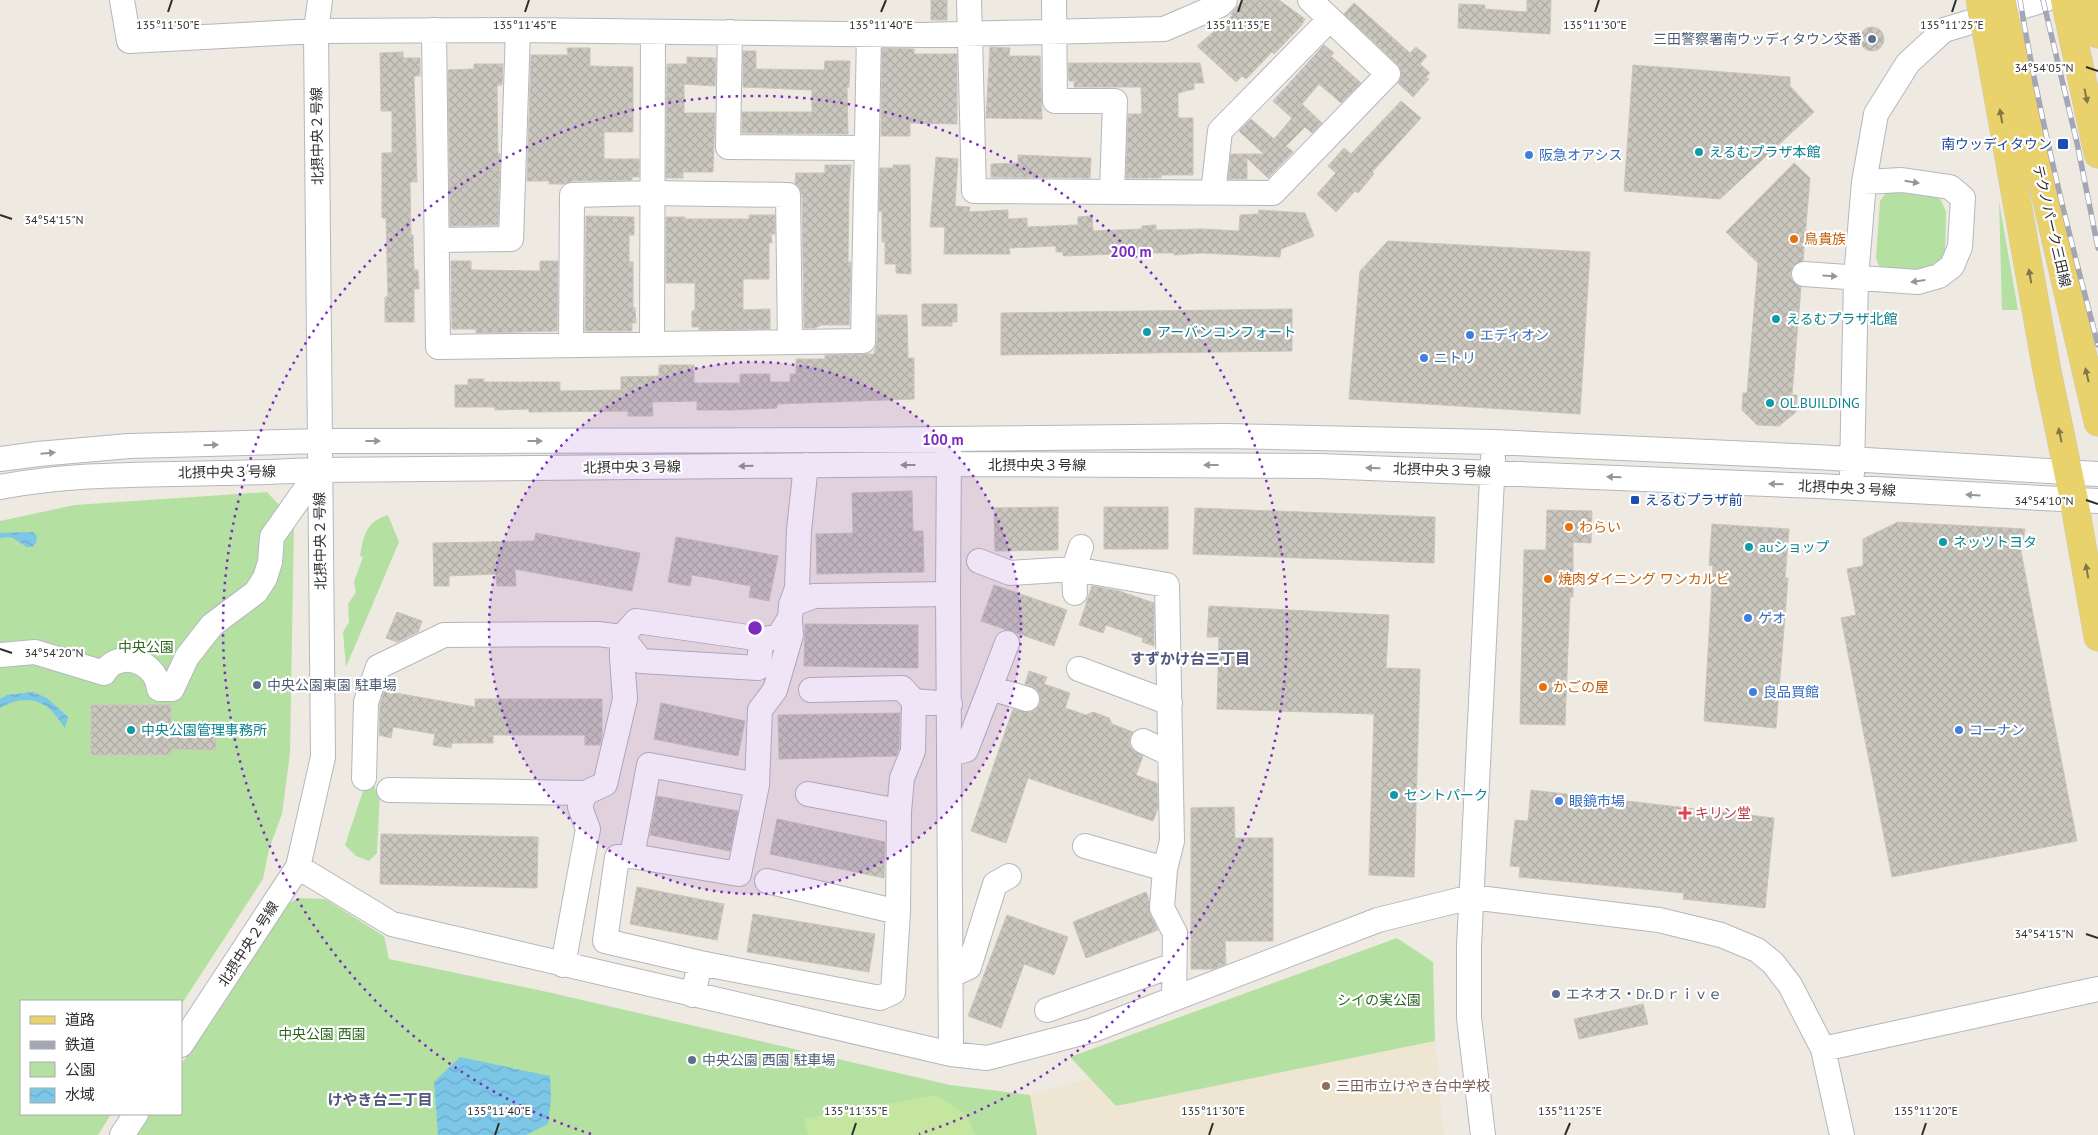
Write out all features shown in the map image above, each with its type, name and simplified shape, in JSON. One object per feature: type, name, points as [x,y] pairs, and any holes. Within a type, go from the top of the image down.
[{"type":"main road","points":[[1980,0],[1998,36],[2047,372],[2068,474],[2086,501],[2098,637]]},
{"type":"main road","name":"テクノパーク三田線","points":[[2001,0],[1998,36],[2098,422]]},
{"type":"main road","points":[[2078,5],[2098,34]]},
{"type":"main road","points":[[2078,5],[2098,154]]},
{"type":"street","points":[[122,0],[129,41],[316,31],[518,30],[969,34],[1164,29],[1220,5],[1225,0]]},
{"type":"street","name":"北摂中央２号線","points":[[182,1043],[298,867],[323,757],[316,31],[320,0]]},
{"type":"street","points":[[969,0],[974,191],[1213,193],[1273,193],[1388,74],[1310,0]]},
{"type":"street","points":[[1054,0],[1055,101],[1114,101],[1112,192]]},
{"type":"street","points":[[1852,488],[1856,278],[1864,182],[1876,114],[1908,63],[1944,30],[2044,0]]},
{"type":"street","points":[[1213,193],[1220,130],[1330,19]]},
{"type":"street","points":[[434,30],[438,347],[864,340],[869,34]]},
{"type":"street","points":[[437,240],[511,239],[518,30]]},
{"type":"street","points":[[652,344],[653,32]]},
{"type":"street","points":[[730,32],[728,147],[867,148]]},
{"type":"street","points":[[1804,274],[1918,282],[1939,276],[1952,266],[1960,247],[1963,198],[1950,187],[1902,180],[1864,182]]},
{"type":"street","points":[[572,345],[572,195],[652,192],[788,195],[790,342]]},
{"type":"street","points":[[1483,1135],[1469,1018],[1472,897],[1494,435]]},
{"type":"street","name":"北摂中央３号線","points":[[0,460],[38,454],[129,446],[320,441],[1494,435],[2068,474],[2098,474]]},
{"type":"street","points":[[949,439],[948,594],[951,1054]]},
{"type":"street","name":"北摂中央３号線","points":[[0,487],[33,480],[123,474],[219,474],[319,470],[948,464],[1319,466],[1852,488],[2086,501]]},
{"type":"street","points":[[389,790],[585,793],[605,784],[625,699],[622,637],[636,621],[762,638],[778,637],[790,612],[797,588],[799,530],[806,465]]},
{"type":"street","points":[[0,655],[35,652],[104,673],[112,664],[124,660],[137,662],[151,668],[158,680],[159,689],[172,689],[187,657],[212,625],[256,592],[265,578],[270,562],[272,537],[319,470]]},
{"type":"street","points":[[979,561],[1010,573],[1078,558],[1168,585],[1172,841],[1165,869],[1162,908],[1175,933],[1174,999]]},
{"type":"street","points":[[1075,593],[1078,558]]},
{"type":"street","points":[[790,612],[814,596],[948,594]]},
{"type":"street","points":[[790,612],[791,635],[775,690],[760,710],[757,785],[739,874],[632,856],[617,857],[605,940],[700,963],[880,998],[893,992],[898,912],[899,811],[902,778],[913,751],[914,701]]},
{"type":"street","points":[[364,778],[366,702],[378,667],[444,635],[598,634],[622,637],[641,661],[758,668],[762,638]]},
{"type":"street","points":[[950,754],[966,750],[1007,643]]},
{"type":"street","points":[[1079,669],[1170,703]]},
{"type":"street","points":[[811,690],[902,688],[914,701],[950,704]]},
{"type":"street","points":[[990,688],[1028,699]]},
{"type":"street","points":[[1143,742],[1170,754]]},
{"type":"street","points":[[632,856],[649,765],[757,785]]},
{"type":"street","points":[[563,964],[588,829],[580,807],[585,793]]},
{"type":"street","points":[[808,794],[899,811]]},
{"type":"street","points":[[1085,846],[1165,869]]},
{"type":"street","points":[[298,867],[392,924],[951,1054],[987,1058],[1093,1030],[1378,920],[1472,897],[1658,920],[1721,936],[1757,950],[1773,963],[1790,985],[1823,1049],[1842,1135]]},
{"type":"street","points":[[951,975],[969,967],[995,884],[1009,876]]},
{"type":"street","points":[[767,882],[898,912]]},
{"type":"street","points":[[693,994],[700,963]]},
{"type":"street","points":[[1047,1010],[1174,965]]},
{"type":"street","points":[[1823,1049],[2098,989]]},
{"type":"street","points":[[122,1135],[135,1115]]},
{"type":"shaded area","name":"三田市立けやき台中学校","points":[[1435,1041],[1444,1135],[1037,1135],[1030,1095],[1091,1078],[1116,1106]]},
{"type":"green space","points":[[1898,190],[1927,191],[1941,200],[1946,212],[1945,255],[1938,265],[1925,272],[1894,272],[1879,266],[1876,258],[1880,201],[1886,193]]},
{"type":"green space","points":[[1999,201],[2018,310],[2002,310]]},
{"type":"green space","name":"中央公園","points":[[267,492],[294,521],[290,753],[282,814],[269,849],[263,879],[182,1003],[182,1000],[20,1000],[20,1115],[110,1115],[98,1135],[0,1135],[0,521],[75,505]]},
{"type":"green space","points":[[388,515],[399,542],[346,667],[343,632],[349,622],[348,604],[356,592],[354,582],[363,557],[360,556],[363,542],[370,526],[380,518]]},
{"type":"green space","points":[[363,782],[374,784],[376,791],[380,792],[377,853],[369,861],[356,856],[345,845],[363,791]]},
{"type":"green space","name":"中央公園 西園","points":[[298,898],[325,899],[384,936],[389,959],[543,991],[950,1085],[1030,1095],[1037,1135],[135,1135],[148,1115],[182,1115],[182,1063],[285,906]]},
{"type":"green space","name":"シイの実公園","points":[[1397,938],[1433,962],[1435,1041],[1116,1106],[1070,1057]]},
{"type":"green space","points":[[936,1095],[967,1115],[975,1135],[808,1135],[804,1119]]},
{"type":"water","points":[[33,532],[37,536],[36,543],[32,547],[27,547],[11,537],[0,538],[0,533]]},
{"type":"water","points":[[33,692],[47,698],[68,717],[65,728],[51,710],[39,702],[19,701],[0,708],[0,699],[7,695]]},
{"type":"water","points":[[460,1057],[550,1076],[551,1100],[548,1124],[526,1135],[438,1135],[434,1082]]},
{"type":"building","points":[[931,0],[947,0],[947,20],[931,20]]},
{"type":"building","points":[[1243,0],[1279,0],[1305,19],[1301,26],[1274,54],[1272,52],[1246,79],[1242,76],[1236,82],[1197,46],[1233,15],[1231,14]]},
{"type":"building","points":[[1527,0],[1551,0],[1550,34],[1458,28],[1459,4],[1485,5],[1485,9],[1527,12]]},
{"type":"building","points":[[1354,3],[1410,53],[1416,47],[1427,56],[1420,64],[1430,73],[1426,77],[1429,79],[1413,97],[1398,83],[1401,78],[1401,71],[1397,64],[1344,14]]},
{"type":"building","name":"三田警察署南ウッディタウン交番","points":[[1872,27],[1880,31],[1884,39],[1880,47],[1872,51],[1864,47],[1860,39],[1864,31]]},
{"type":"building","points":[[1324,45],[1334,53],[1331,56],[1361,83],[1341,103],[1319,84],[1302,104],[1322,123],[1312,133],[1305,127],[1286,146],[1293,152],[1268,178],[1247,158],[1247,179],[1228,179],[1231,154],[1264,154],[1239,131],[1251,119],[1274,139],[1292,118],[1273,101]]},
{"type":"building","points":[[990,47],[1010,48],[1009,56],[1040,56],[1042,119],[986,118]]},
{"type":"building","points":[[567,48],[590,48],[590,66],[633,67],[633,132],[604,132],[604,159],[639,159],[639,177],[632,177],[632,180],[572,181],[565,184],[549,184],[549,181],[527,181],[531,55],[568,55]]},
{"type":"building","points":[[882,48],[914,49],[914,54],[957,54],[957,124],[910,123],[910,136],[881,136]]},
{"type":"building","points":[[743,51],[756,51],[756,69],[824,70],[825,61],[850,61],[849,87],[847,87],[848,134],[742,133],[742,112],[812,112],[812,90],[743,87]]},
{"type":"building","points":[[403,52],[403,58],[420,58],[420,76],[414,76],[417,182],[410,182],[411,235],[413,235],[414,270],[418,270],[419,289],[414,289],[414,322],[385,322],[385,297],[388,297],[386,218],[382,218],[382,153],[392,153],[392,111],[381,111],[380,53]]},
{"type":"building","points":[[687,57],[716,58],[715,86],[684,84],[684,113],[715,113],[713,172],[683,172],[683,178],[666,178],[667,64],[687,64]]},
{"type":"building","points":[[1068,63],[1200,63],[1204,83],[1194,83],[1194,89],[1178,93],[1178,118],[1193,118],[1193,175],[1161,175],[1161,178],[1126,178],[1128,114],[1142,114],[1141,87],[1074,87],[1074,81],[1069,81]]},
{"type":"building","points":[[474,64],[503,64],[502,85],[497,87],[498,154],[500,154],[498,225],[450,226],[448,70],[474,69]]},
{"type":"building","name":"えるむプラザ本館","points":[[1633,65],[1790,77],[1790,86],[1814,112],[1720,199],[1624,191]]},
{"type":"building","points":[[1401,101],[1421,118],[1372,172],[1374,174],[1358,193],[1355,191],[1336,212],[1317,194],[1336,173],[1328,166],[1344,148],[1351,154]]},
{"type":"building","points":[[1018,155],[1091,158],[1090,178],[991,177],[991,164],[1018,163]]},
{"type":"building","points":[[936,157],[958,159],[955,206],[970,207],[969,212],[1008,210],[1008,219],[1027,218],[1027,227],[1078,225],[1078,217],[1092,216],[1093,231],[1142,229],[1142,226],[1156,225],[1156,230],[1201,229],[1239,231],[1240,215],[1258,214],[1259,210],[1305,213],[1314,236],[1281,249],[1280,257],[1202,253],[1063,256],[1063,252],[1056,252],[1056,246],[1009,248],[1010,254],[944,254],[945,227],[930,227]]},
{"type":"building","name":"えるむプラザ北館","points":[[1794,163],[1810,178],[1803,261],[1793,266],[1790,274],[1792,280],[1801,287],[1792,395],[1797,395],[1796,412],[1779,426],[1757,425],[1742,410],[1743,393],[1747,393],[1758,263],[1726,232]]},
{"type":"building","points":[[825,165],[851,165],[848,262],[851,262],[849,325],[821,325],[815,328],[804,328],[802,195],[800,189],[795,184],[796,173],[825,173]]},
{"type":"building","points":[[893,165],[910,165],[911,274],[896,273],[896,264],[885,264],[885,242],[882,242],[882,211],[879,211],[880,168],[893,168]]},
{"type":"building","points":[[749,215],[775,215],[775,234],[771,234],[772,243],[769,243],[769,279],[743,279],[743,310],[770,309],[770,329],[699,330],[699,327],[692,327],[692,311],[695,311],[695,283],[666,283],[666,217],[685,217],[685,219],[749,219]]},
{"type":"building","points":[[586,216],[634,217],[634,235],[629,235],[629,262],[633,262],[633,308],[635,308],[636,323],[632,323],[632,331],[585,331]]},
{"type":"building","name":"エディオン","points":[[1388,241],[1590,252],[1580,414],[1349,399],[1360,271]]},
{"type":"building","points":[[451,261],[471,261],[471,270],[540,271],[540,261],[558,261],[557,331],[476,333],[476,329],[452,329]]},
{"type":"building","points":[[922,304],[957,304],[957,322],[952,322],[952,326],[922,326]]},
{"type":"building","name":"アーバンコンフォート","points":[[1292,309],[1292,351],[1001,355],[1001,313]]},
{"type":"building","points":[[877,315],[907,315],[908,358],[914,358],[914,399],[777,404],[777,408],[733,410],[697,410],[697,401],[652,402],[653,416],[628,416],[628,411],[529,412],[529,409],[495,410],[495,407],[455,407],[455,385],[468,385],[468,379],[484,379],[484,382],[560,382],[560,391],[621,390],[621,377],[659,376],[659,365],[694,365],[694,383],[740,383],[740,374],[770,374],[770,382],[790,382],[790,374],[796,374],[796,359],[825,359],[825,355],[874,354],[877,341]]},
{"type":"building","points":[[912,491],[913,531],[923,531],[924,572],[817,574],[816,534],[853,533],[852,493]]},
{"type":"building","points":[[1058,507],[1058,550],[995,551],[994,508]]},
{"type":"building","points":[[1104,507],[1168,507],[1168,549],[1104,549]]},
{"type":"building","points":[[1195,508],[1435,517],[1434,563],[1193,554]]},
{"type":"building","points":[[1547,510],[1592,511],[1591,543],[1573,542],[1573,597],[1570,597],[1565,725],[1520,724],[1524,550],[1546,550]]},
{"type":"building","name":"コーナン","points":[[1898,522],[2025,529],[2021,552],[2077,841],[1892,877],[1841,618],[1856,615],[1847,569],[1863,566],[1863,539]]},
{"type":"building","points":[[1712,524],[1789,529],[1785,578],[1788,578],[1776,728],[1704,721],[1713,566],[1709,565]]},
{"type":"building","points":[[536,533],[640,553],[632,591],[515,569],[516,586],[497,586],[496,574],[449,576],[449,586],[434,586],[433,543],[534,541]]},
{"type":"building","points":[[676,537],[778,556],[769,601],[749,597],[751,586],[692,575],[690,586],[668,582]]},
{"type":"building","points":[[994,585],[1067,610],[1054,646],[981,621]]},
{"type":"building","points":[[1092,586],[1119,591],[1154,603],[1154,646],[1142,642],[1143,638],[1106,625],[1103,633],[1079,625]]},
{"type":"building","name":"セントパーク","points":[[1209,606],[1389,615],[1386,668],[1420,669],[1414,877],[1369,875],[1374,714],[1217,709],[1219,637],[1207,637]]},
{"type":"building","points":[[397,612],[422,621],[418,632],[397,642],[386,638]]},
{"type":"building","points":[[805,624],[918,625],[918,668],[804,666]]},
{"type":"building","points":[[1029,671],[1047,677],[1044,684],[1070,693],[1065,708],[1086,715],[1093,712],[1109,718],[1112,724],[1133,732],[1129,742],[1131,748],[1143,756],[1136,775],[1157,783],[1158,808],[1153,821],[1028,778],[1006,843],[971,831],[1013,709],[1030,712],[1036,709],[1040,703],[1040,696],[1037,690],[1025,684]]},
{"type":"building","points":[[384,691],[475,707],[475,699],[602,699],[602,735],[600,745],[585,745],[585,735],[493,735],[493,743],[452,743],[451,748],[433,745],[435,734],[393,727],[391,738],[379,735],[380,704]]},
{"type":"building","points":[[661,703],[745,721],[738,756],[654,739]]},
{"type":"building","name":"中央公園管理事務所","points":[[91,705],[171,705],[171,722],[216,724],[216,750],[171,749],[171,755],[91,755]]},
{"type":"building","points":[[900,713],[899,748],[896,756],[779,759],[778,715]]},
{"type":"building","points":[[1531,790],[1774,818],[1765,908],[1683,899],[1684,893],[1519,877],[1520,867],[1510,866],[1515,820],[1528,821]]},
{"type":"building","points":[[657,796],[738,811],[730,851],[650,835]]},
{"type":"building","points":[[1234,807],[1235,838],[1273,838],[1273,941],[1225,941],[1226,964],[1214,969],[1191,969],[1191,808]]},
{"type":"building","points":[[777,819],[885,842],[884,878],[770,854]]},
{"type":"building","points":[[381,834],[538,837],[537,888],[380,884]]},
{"type":"building","points":[[637,887],[724,904],[717,940],[630,924]]},
{"type":"building","points":[[1146,892],[1149,900],[1150,914],[1158,930],[1086,958],[1073,922]]},
{"type":"building","points":[[753,914],[875,934],[869,972],[747,952]]},
{"type":"building","points":[[1007,915],[1068,937],[1054,975],[1024,964],[1001,1028],[968,1016]]},
{"type":"building","points":[[1643,1004],[1648,1024],[1579,1039],[1574,1019]]},
{"type":"railway","points":[[2020,0],[2036,87],[2055,173],[2098,345]]},
{"type":"railway","points":[[2043,0],[2077,143],[2098,248]]},
{"type":"place","name":"三田警察署南ウッディタウン交番","points":[[1872,39]]},
{"type":"place","name":"南ウッディタウン","points":[[2063,144]]},
{"type":"place","name":"えるむプラザ本館","points":[[1699,152]]},
{"type":"place","name":"阪急オアシス","points":[[1529,155]]},
{"type":"place","name":"鳥貴族","points":[[1794,239]]},
{"type":"place","name":"えるむプラザ北館","points":[[1776,319]]},
{"type":"place","name":"アーバンコンフォート","points":[[1147,332]]},
{"type":"place","name":"エディオン","points":[[1470,335]]},
{"type":"place","name":"ニトリ","points":[[1424,358]]},
{"type":"place","name":"OL.BUILDING","points":[[1770,403]]},
{"type":"place","name":"えるむプラザ前","points":[[1635,500]]},
{"type":"place","name":"わらい","points":[[1569,527]]},
{"type":"place","name":"ネッツトヨタ","points":[[1943,542]]},
{"type":"place","name":"auショップ","points":[[1749,547]]},
{"type":"place","name":"焼肉ダイニング ワンカルビ","points":[[1548,579]]},
{"type":"place","name":"ゲオ","points":[[1748,618]]},
{"type":"place","name":"中央公園東園 駐車場","points":[[257,685]]},
{"type":"place","name":"かごの屋","points":[[1543,687]]},
{"type":"place","name":"良品買館","points":[[1753,692]]},
{"type":"place","name":"中央公園管理事務所","points":[[131,730]]},
{"type":"place","name":"コーナン","points":[[1959,730]]},
{"type":"place","name":"セントパーク","points":[[1394,795]]},
{"type":"place","name":"眼鏡市場","points":[[1559,801]]},
{"type":"place","name":"キリン堂","points":[[1685,813]]},
{"type":"place","name":"エネオス・Dr.Ｄｒｉｖｅ","points":[[1556,994]]},
{"type":"place","name":"中央公園 西園 駐車場","points":[[692,1060]]},
{"type":"place","name":"三田市立けやき台中学校","points":[[1326,1086]]},
{"type":"district","name":"すずかけ台三丁目","points":[[1190,659]]},
{"type":"district","name":"けやき台二丁目","points":[[380,1100]]}]
